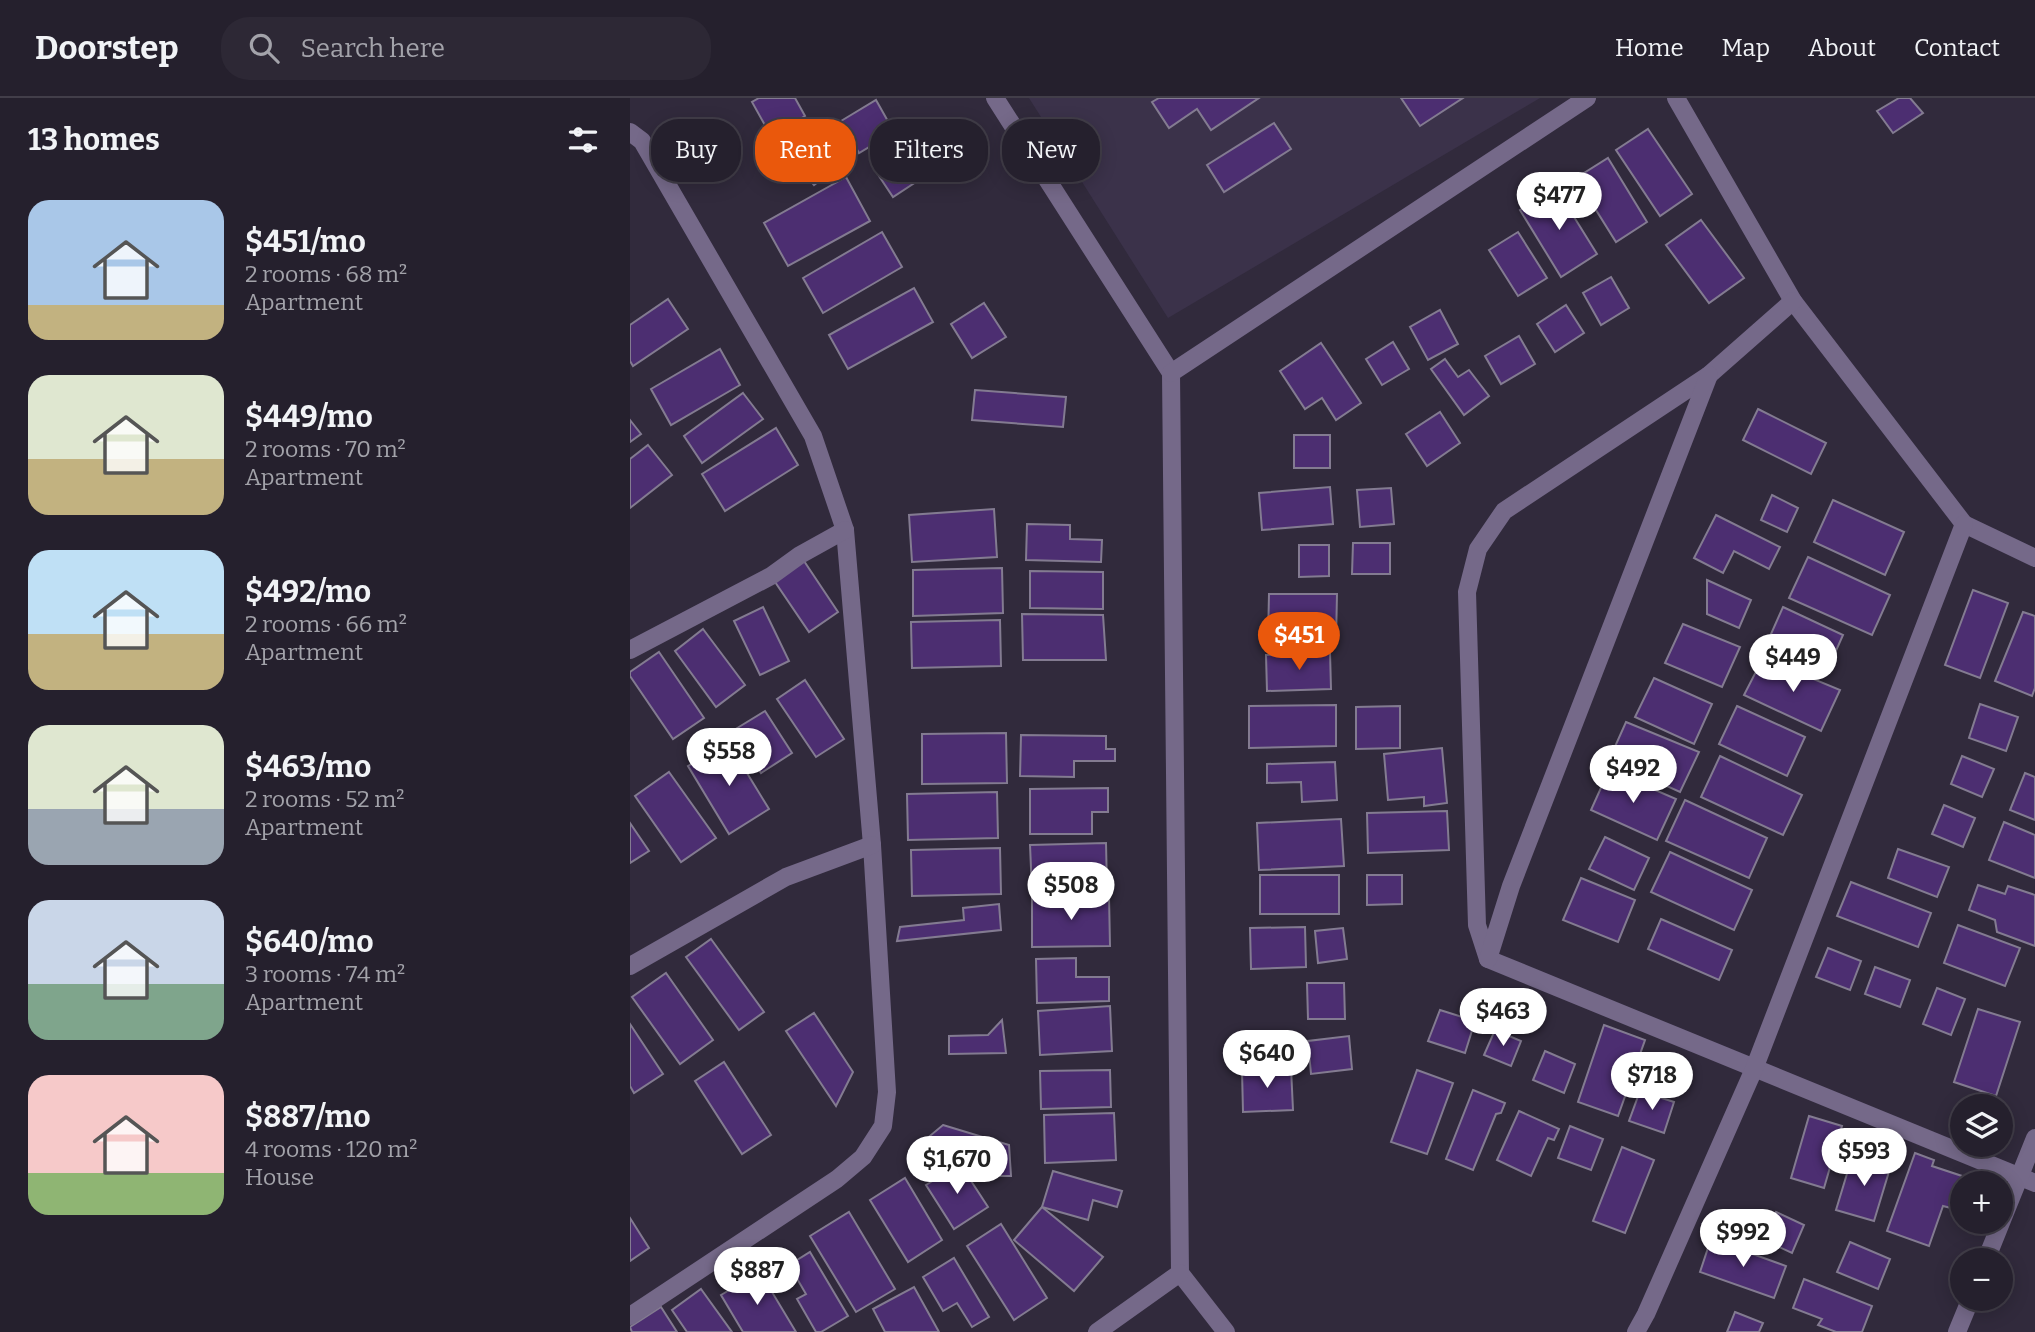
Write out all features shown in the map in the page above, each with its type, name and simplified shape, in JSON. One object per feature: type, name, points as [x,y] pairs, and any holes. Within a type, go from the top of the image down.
[{"type":"street","points":[[995,98],[1171,373],[1180,1273],[1226,1332]]},
{"type":"street","points":[[1171,373],[1587,98]]},
{"type":"street","points":[[1676,98],[1793,301],[1964,524],[2035,558]]},
{"type":"street","points":[[630,132],[642,141],[813,436],[845,530],[872,845],[887,1092],[883,1126],[863,1157],[837,1180],[630,1316]]},
{"type":"street","points":[[1793,301],[1709,375],[1504,511],[1478,548],[1467,592],[1477,925],[1488,959],[2027,1180]]},
{"type":"street","points":[[1488,959],[1511,886],[1709,375]]},
{"type":"street","points":[[1636,1332],[1754,1069],[1964,524]]},
{"type":"street","points":[[630,650],[771,576],[800,555],[845,530]]},
{"type":"street","points":[[630,966],[786,877],[872,845]]},
{"type":"street","points":[[1992,1248],[2027,1180],[2035,1138]]},
{"type":"street","points":[[1097,1332],[1180,1273]]},
{"type":"street","points":[[1957,1332],[1965,1311]]},
{"type":"shaded area","points":[[1029,98],[1540,98],[1168,318],[1082,182],[1100,182],[1100,119],[1042,119]]},
{"type":"building","points":[[759,98],[795,98],[805,116],[800,119],[762,119],[752,102]]},
{"type":"building","points":[[1159,98],[1259,98],[1211,130],[1197,109],[1169,128],[1152,102]]},
{"type":"building","points":[[1401,98],[1463,98],[1420,126]]},
{"type":"building","points":[[1899,98],[1910,98],[1923,113],[1893,133],[1877,111]]},
{"type":"building","points":[[876,100],[887,119],[870,119],[870,146],[859,153],[856,148],[856,119],[844,119]]},
{"type":"building","points":[[1274,123],[1291,149],[1224,192],[1207,165]]},
{"type":"building","points":[[1648,129],[1692,194],[1660,216],[1616,150]]},
{"type":"building","points":[[1608,158],[1647,222],[1616,242],[1576,178]]},
{"type":"building","points":[[837,182],[849,182],[870,221],[788,266],[764,223]]},
{"type":"building","points":[[883,182],[916,182],[893,197]]},
{"type":"building","points":[[1556,188],[1597,254],[1561,277],[1520,210]]},
{"type":"building","points":[[1701,220],[1744,278],[1709,303],[1666,245]]},
{"type":"building","points":[[882,232],[902,267],[823,313],[803,278]]},
{"type":"building","points":[[1518,232],[1547,278],[1518,296],[1489,250]]},
{"type":"building","points":[[1611,277],[1629,308],[1601,325],[1583,293]]},
{"type":"building","points":[[914,288],[933,322],[848,369],[829,335]]},
{"type":"building","points":[[668,299],[688,329],[633,366],[630,361],[630,325]]},
{"type":"building","points":[[984,303],[1006,337],[972,358],[951,324]]},
{"type":"building","points":[[1566,305],[1584,333],[1555,352],[1537,324]]},
{"type":"building","points":[[1440,310],[1458,344],[1428,360],[1410,327]]},
{"type":"building","points":[[1519,336],[1535,364],[1501,384],[1485,356]]},
{"type":"building","points":[[1393,342],[1409,369],[1382,385],[1366,359]]},
{"type":"building","points":[[1321,343],[1361,403],[1336,420],[1322,398],[1305,409],[1280,371]]},
{"type":"building","points":[[720,349],[740,385],[671,425],[651,389]]},
{"type":"building","points":[[1445,359],[1458,377],[1469,370],[1489,396],[1464,415],[1431,369]]},
{"type":"building","points":[[975,390],[1066,397],[1063,427],[972,420]]},
{"type":"building","points":[[743,393],[763,419],[702,463],[684,436]]},
{"type":"building","points":[[1758,409],[1826,443],[1811,474],[1743,440]]},
{"type":"building","points":[[1440,412],[1460,443],[1427,466],[1406,434]]},
{"type":"building","points":[[630,420],[641,434],[630,442]]},
{"type":"building","points":[[776,428],[798,465],[725,511],[702,474]]},
{"type":"building","points":[[1294,435],[1330,435],[1330,468],[1294,468]]},
{"type":"building","points":[[648,445],[672,475],[630,508],[630,459]]},
{"type":"building","points":[[1330,487],[1333,524],[1262,530],[1259,493]]},
{"type":"building","points":[[1391,488],[1394,524],[1360,527],[1357,490]]},
{"type":"building","points":[[1772,495],[1798,508],[1787,532],[1761,520]]},
{"type":"building","points":[[1833,500],[1904,532],[1885,575],[1814,542]]},
{"type":"building","points":[[994,509],[997,557],[912,562],[909,515]]},
{"type":"building","points":[[1716,515],[1780,547],[1769,569],[1734,551],[1723,573],[1694,558]]},
{"type":"building","points":[[1027,524],[1070,525],[1070,539],[1102,540],[1101,562],[1026,560]]},
{"type":"building","points":[[1353,543],[1390,543],[1390,574],[1352,574]]},
{"type":"building","points":[[1299,545],[1329,545],[1329,576],[1299,577]]},
{"type":"building","points":[[800,555],[838,612],[809,632],[771,576]]},
{"type":"building","points":[[1808,557],[1890,595],[1872,635],[1789,598]]},
{"type":"building","points":[[1002,568],[1003,613],[913,616],[913,570]]},
{"type":"building","points":[[1030,571],[1103,572],[1103,609],[1030,608]]},
{"type":"building","points":[[1707,580],[1751,600],[1739,628],[1707,614]]},
{"type":"building","points":[[1973,590],[2008,603],[1980,678],[1945,665]]},
{"type":"building","points":[[1269,594],[1337,594],[1336,640],[1268,639]]},
{"type":"building","points":[[763,607],[789,661],[760,675],[734,621]]},
{"type":"building","points":[[1783,607],[1843,635],[1827,671],[1767,643]]},
{"type":"building","points":[[2023,612],[2035,616],[2035,688],[2032,696],[1995,681]]},
{"type":"building","points":[[1022,614],[1103,615],[1106,660],[1023,660]]},
{"type":"building","points":[[1000,620],[1001,666],[912,668],[911,622]]},
{"type":"building","points":[[1683,624],[1740,647],[1722,687],[1665,663]]},
{"type":"building","points":[[703,629],[745,685],[716,707],[675,651]]},
{"type":"building","points":[[659,652],[704,718],[673,739],[630,676],[630,672]]},
{"type":"building","points":[[1330,652],[1331,689],[1267,691],[1266,655]]},
{"type":"building","points":[[1763,658],[1840,690],[1821,731],[1744,695]]},
{"type":"building","points":[[1654,678],[1712,704],[1694,744],[1635,717]]},
{"type":"building","points":[[805,680],[844,739],[816,757],[777,699]]},
{"type":"building","points":[[1980,704],[2018,717],[2006,751],[1969,738]]},
{"type":"building","points":[[1336,705],[1336,746],[1249,748],[1249,706]]},
{"type":"building","points":[[1400,706],[1400,748],[1356,749],[1356,707]]},
{"type":"building","points":[[1737,706],[1805,737],[1787,776],[1719,744]]},
{"type":"building","points":[[765,711],[792,753],[761,773],[734,730]]},
{"type":"building","points":[[1626,722],[1699,752],[1680,792],[1609,760]]},
{"type":"building","points":[[1006,733],[1007,783],[922,784],[922,734]]},
{"type":"building","points":[[1021,735],[1106,736],[1106,749],[1115,749],[1115,761],[1074,761],[1074,777],[1020,776]]},
{"type":"building","points":[[728,742],[769,809],[729,834],[688,766]]},
{"type":"building","points":[[1442,748],[1447,803],[1424,806],[1424,797],[1388,800],[1384,754]]},
{"type":"building","points":[[1720,756],[1802,795],[1783,835],[1701,797]]},
{"type":"building","points":[[1962,756],[1994,769],[1982,797],[1951,784]]},
{"type":"building","points":[[1335,762],[1337,800],[1302,802],[1301,782],[1267,783],[1267,764]]},
{"type":"building","points":[[1609,770],[1676,799],[1657,840],[1591,810]]},
{"type":"building","points":[[669,772],[716,838],[681,862],[635,796]]},
{"type":"building","points":[[2025,773],[2035,777],[2035,820],[2010,810]]},
{"type":"building","points":[[1108,788],[1108,812],[1092,812],[1092,834],[1030,834],[1030,789]]},
{"type":"building","points":[[997,792],[998,838],[908,840],[907,794]]},
{"type":"building","points":[[1685,800],[1767,838],[1749,878],[1666,841]]},
{"type":"building","points":[[1944,805],[1975,818],[1963,847],[1932,834]]},
{"type":"building","points":[[1447,811],[1449,850],[1368,853],[1367,813]]},
{"type":"building","points":[[1341,819],[1344,866],[1259,870],[1257,823]]},
{"type":"building","points":[[2004,822],[2035,835],[2035,878],[1989,860]]},
{"type":"building","points":[[630,823],[649,851],[630,863]]},
{"type":"building","points":[[1605,837],[1649,858],[1634,890],[1589,869]]},
{"type":"building","points":[[1106,843],[1107,888],[1032,891],[1030,845]]},
{"type":"building","points":[[1000,848],[1001,894],[912,896],[911,850]]},
{"type":"building","points":[[1898,849],[1949,867],[1937,897],[1888,878]]},
{"type":"building","points":[[1670,852],[1752,890],[1734,930],[1651,892]]},
{"type":"building","points":[[1260,875],[1339,875],[1339,914],[1260,914]]},
{"type":"building","points":[[1367,875],[1402,875],[1402,904],[1367,905]]},
{"type":"building","points":[[1581,878],[1635,900],[1618,942],[1563,920]]},
{"type":"building","points":[[1851,882],[1931,913],[1918,947],[1837,916]]},
{"type":"building","points":[[1978,885],[2005,894],[2008,886],[2035,895],[2035,946],[1997,932],[1995,920],[1969,910]]},
{"type":"building","points":[[1109,896],[1110,946],[1032,947],[1032,897]]},
{"type":"building","points":[[999,904],[1001,930],[897,941],[900,927],[964,920],[963,908]]},
{"type":"building","points":[[1661,919],[1732,950],[1719,980],[1648,949]]},
{"type":"building","points":[[1958,925],[2020,948],[2005,986],[1944,963]]},
{"type":"building","points":[[1305,927],[1306,967],[1251,969],[1250,928]]},
{"type":"building","points":[[1343,928],[1347,959],[1318,963],[1315,931]]},
{"type":"building","points":[[711,939],[764,1012],[739,1030],[686,957]]},
{"type":"building","points":[[1828,948],[1861,961],[1850,990],[1816,977]]},
{"type":"building","points":[[1076,958],[1076,977],[1109,977],[1109,1001],[1037,1003],[1036,959]]},
{"type":"building","points":[[1875,967],[1910,980],[1900,1007],[1865,994]]},
{"type":"building","points":[[666,973],[713,1040],[680,1064],[632,997]]},
{"type":"building","points":[[1307,983],[1344,983],[1345,1019],[1308,1019]]},
{"type":"building","points":[[1937,988],[1965,999],[1951,1035],[1923,1024]]},
{"type":"building","points":[[1110,1006],[1112,1051],[1040,1055],[1038,1011]]},
{"type":"building","points":[[1978,1009],[2020,1022],[1997,1094],[1954,1082]]},
{"type":"building","points":[[1440,1010],[1475,1021],[1465,1053],[1428,1041]]},
{"type":"building","points":[[814,1013],[853,1072],[836,1106],[786,1031]]},
{"type":"building","points":[[1002,1020],[1006,1053],[949,1054],[949,1036],[988,1035]]},
{"type":"building","points":[[630,1024],[663,1074],[634,1093],[630,1086]]},
{"type":"building","points":[[1604,1025],[1645,1040],[1618,1116],[1578,1102]]},
{"type":"building","points":[[1495,1030],[1521,1041],[1511,1066],[1484,1055]]},
{"type":"building","points":[[1349,1036],[1352,1069],[1311,1074],[1308,1041]]},
{"type":"building","points":[[1545,1051],[1575,1064],[1564,1093],[1533,1080]]},
{"type":"building","points":[[724,1062],[771,1135],[742,1154],[695,1081]]},
{"type":"building","points":[[1291,1068],[1293,1110],[1243,1112],[1242,1071]]},
{"type":"building","points":[[1110,1070],[1111,1107],[1041,1109],[1040,1071]]},
{"type":"building","points":[[1417,1070],[1453,1083],[1427,1154],[1391,1142]]},
{"type":"building","points":[[1473,1090],[1505,1103],[1501,1113],[1496,1114],[1473,1170],[1446,1159]]},
{"type":"building","points":[[1640,1091],[1674,1102],[1664,1133],[1629,1121]]},
{"type":"building","points":[[1519,1111],[1559,1129],[1554,1140],[1548,1138],[1531,1176],[1497,1160]]},
{"type":"building","points":[[1114,1113],[1116,1160],[1045,1163],[1044,1115]]},
{"type":"building","points":[[1809,1116],[1842,1126],[1824,1188],[1791,1178]]},
{"type":"building","points":[[943,1125],[1009,1145],[1011,1176],[993,1176],[987,1162],[966,1162],[956,1149],[928,1153],[925,1140]]},
{"type":"building","points":[[1570,1126],[1603,1139],[1591,1170],[1558,1158]]},
{"type":"building","points":[[1622,1147],[1654,1160],[1625,1233],[1593,1221]]},
{"type":"building","points":[[1915,1153],[1934,1160],[1932,1166],[1950,1172],[1950,1208],[1943,1206],[1929,1246],[1887,1231]]},
{"type":"building","points":[[1853,1154],[1891,1165],[1874,1221],[1836,1210]]},
{"type":"building","points":[[960,1164],[988,1207],[954,1229],[926,1185]]},
{"type":"building","points":[[1053,1171],[1122,1191],[1117,1207],[1093,1200],[1088,1220],[1042,1207]]},
{"type":"building","points":[[905,1178],[942,1240],[908,1262],[870,1200]]},
{"type":"building","points":[[1042,1207],[1103,1257],[1074,1291],[1014,1240]]},
{"type":"building","points":[[849,1212],[895,1289],[856,1312],[810,1236]]},
{"type":"building","points":[[1776,1212],[1804,1225],[1792,1253],[1764,1240]]},
{"type":"building","points":[[630,1218],[649,1248],[630,1261]]},
{"type":"building","points":[[1001,1224],[1047,1298],[1014,1320],[967,1246]]},
{"type":"building","points":[[1711,1239],[1786,1266],[1774,1298],[1700,1272]]},
{"type":"building","points":[[1850,1242],[1890,1259],[1878,1289],[1837,1272]]},
{"type":"building","points":[[810,1252],[848,1316],[821,1332],[816,1332],[797,1299],[806,1294],[789,1265]]},
{"type":"building","points":[[954,1258],[989,1317],[972,1327],[957,1303],[943,1311],[923,1277]]},
{"type":"building","points":[[760,1272],[796,1332],[743,1332],[721,1295]]},
{"type":"building","points":[[1804,1279],[1872,1306],[1862,1332],[1836,1332],[1818,1325],[1822,1319],[1793,1308]]},
{"type":"building","points":[[914,1287],[939,1332],[885,1332],[873,1309]]},
{"type":"building","points":[[701,1289],[732,1332],[687,1332],[672,1310]]},
{"type":"building","points":[[661,1307],[677,1332],[632,1332],[630,1327]]},
{"type":"building","points":[[1735,1312],[1763,1323],[1759,1332],[1727,1332]]}]
